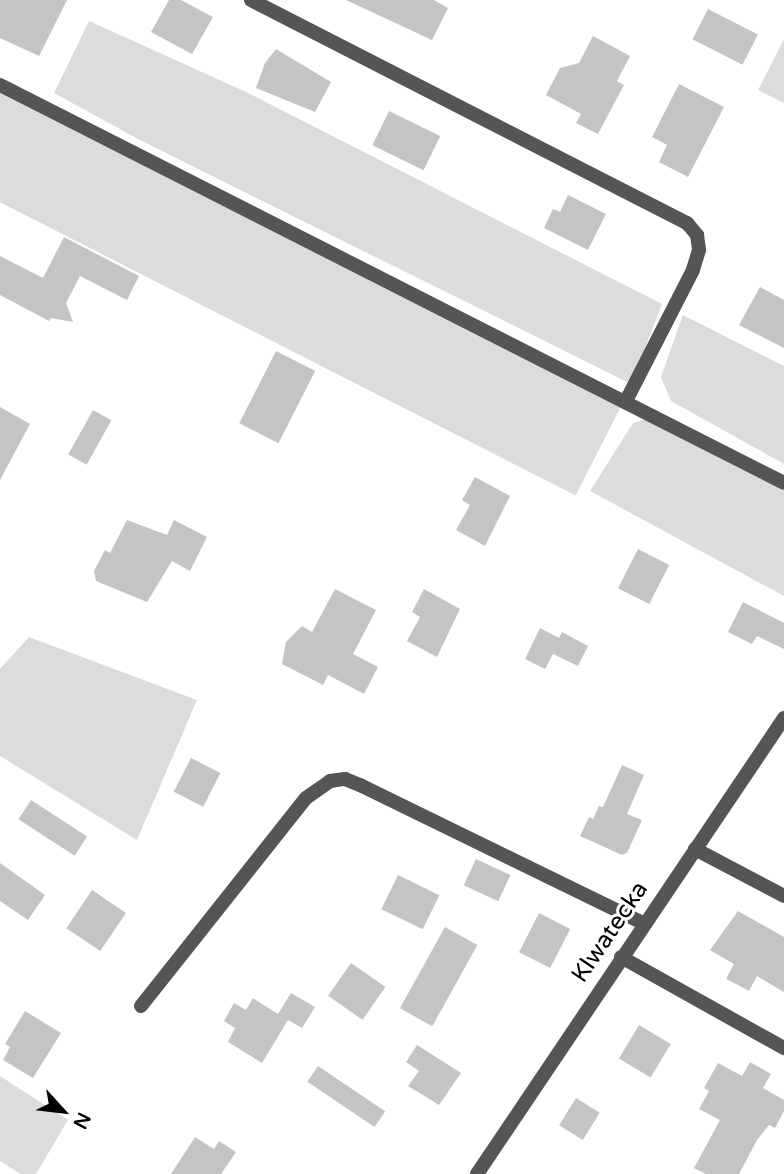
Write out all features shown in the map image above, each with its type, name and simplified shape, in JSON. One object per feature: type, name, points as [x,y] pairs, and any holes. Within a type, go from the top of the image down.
[{"type":"street","points":[[251,0],[687,223],[698,235],[699,250],[693,270],[626,401]]},
{"type":"street","points":[[0,85],[784,482]]},
{"type":"street","name":"Klwatecka","points":[[477,1174],[643,923],[784,718]]},
{"type":"street","points":[[141,1006],[306,798],[330,780],[345,779],[362,786],[643,923]]},
{"type":"street","points":[[695,849],[784,896]]},
{"type":"street","points":[[621,957],[784,1048]]},
{"type":"shaded area","points":[[89,21],[244,91],[662,304],[635,375],[627,382],[138,139],[54,93]]},
{"type":"shaded area","points":[[784,39],[784,103],[758,90]]},
{"type":"shaded area","points":[[0,90],[621,406],[576,496],[0,202]]},
{"type":"shaded area","points":[[683,315],[784,366],[784,464],[671,401],[661,377]]},
{"type":"shaded area","points":[[653,417],[784,490],[784,596],[590,491],[633,423]]},
{"type":"shaded area","points":[[29,637],[197,700],[137,840],[0,756],[0,669]]},
{"type":"shaded area","points":[[0,1076],[68,1120],[36,1174],[20,1174],[0,1161]]},
{"type":"building","points":[[0,0],[67,0],[39,56],[0,38]]},
{"type":"building","points":[[169,0],[181,0],[213,17],[192,54],[151,32]]},
{"type":"building","points":[[346,0],[434,0],[448,8],[432,40]]},
{"type":"building","points":[[708,9],[758,34],[742,65],[693,39]]},
{"type":"building","points":[[593,36],[630,56],[617,81],[624,85],[598,134],[576,123],[581,114],[546,95],[560,68],[579,63]]},
{"type":"building","points":[[276,49],[331,82],[315,112],[256,88],[265,63]]},
{"type":"building","points":[[679,84],[724,107],[688,177],[659,162],[667,145],[652,137]]},
{"type":"building","points":[[389,111],[440,136],[424,170],[372,145]]},
{"type":"building","points":[[568,195],[606,214],[588,250],[544,228],[553,209],[560,212]]},
{"type":"building","points":[[64,237],[139,276],[127,300],[80,276],[66,303],[73,322],[51,318],[49,321],[0,295],[0,256],[43,278]]},
{"type":"building","points":[[760,287],[784,300],[784,348],[739,325]]},
{"type":"building","points":[[276,351],[315,371],[278,443],[239,423]]},
{"type":"building","points":[[0,407],[30,424],[0,480]]},
{"type":"building","points":[[93,410],[111,420],[87,465],[68,455]]},
{"type":"building","points":[[475,477],[510,496],[485,546],[456,530],[470,505],[462,500]]},
{"type":"building","points":[[127,520],[167,535],[174,520],[207,537],[190,571],[172,561],[147,602],[96,581],[94,571],[105,550],[110,553]]},
{"type":"building","points":[[638,549],[669,565],[649,604],[618,588]]},
{"type":"building","points":[[335,589],[376,610],[353,654],[378,667],[364,694],[328,675],[323,685],[282,664],[286,642],[302,626],[312,632]]},
{"type":"building","points":[[424,589],[460,609],[437,657],[407,641],[420,617],[412,612]]},
{"type":"building","points":[[743,602],[784,623],[784,649],[757,636],[752,644],[728,632]]},
{"type":"building","points":[[540,628],[559,638],[562,632],[588,646],[578,666],[553,654],[545,669],[525,659]]},
{"type":"building","points":[[191,758],[220,773],[203,807],[174,792]]},
{"type":"building","points":[[622,765],[644,775],[627,814],[642,820],[627,853],[622,855],[580,836],[589,817],[593,819],[599,806],[603,807]]},
{"type":"building","points":[[31,800],[87,836],[75,856],[18,819]]},
{"type":"building","points":[[476,859],[510,875],[498,901],[464,885]]},
{"type":"building","points":[[0,863],[45,895],[28,920],[0,901]]},
{"type":"building","points":[[398,875],[439,895],[423,929],[381,909]]},
{"type":"building","points":[[92,890],[126,913],[100,951],[66,928]]},
{"type":"building","points":[[738,911],[784,937],[784,992],[757,976],[749,991],[726,979],[734,964],[710,950]]},
{"type":"building","points":[[539,913],[570,929],[550,968],[519,952]]},
{"type":"building","points":[[445,927],[477,945],[432,1026],[400,1008]]},
{"type":"building","points":[[351,963],[385,987],[362,1020],[328,996]]},
{"type":"building","points":[[291,993],[315,1007],[302,1028],[283,1017],[288,1020],[262,1063],[228,1042],[235,1028],[224,1021],[234,1003],[246,1010],[253,998],[278,1014]]},
{"type":"building","points":[[25,1011],[61,1033],[33,1078],[3,1060],[10,1047],[5,1044]]},
{"type":"building","points":[[639,1025],[671,1044],[651,1077],[619,1058]]},
{"type":"building","points":[[417,1045],[461,1073],[439,1105],[408,1086],[419,1071],[406,1062]]},
{"type":"building","points":[[750,1062],[771,1074],[763,1088],[784,1100],[784,1111],[775,1128],[769,1125],[757,1140],[739,1174],[706,1174],[694,1168],[720,1120],[699,1109],[709,1091],[704,1088],[718,1063],[742,1076]]},
{"type":"building","points":[[318,1066],[385,1111],[375,1127],[307,1082]]},
{"type":"building","points":[[576,1098],[600,1113],[583,1140],[559,1125]]},
{"type":"building","points":[[195,1137],[214,1149],[219,1141],[236,1152],[221,1174],[171,1174]]}]
